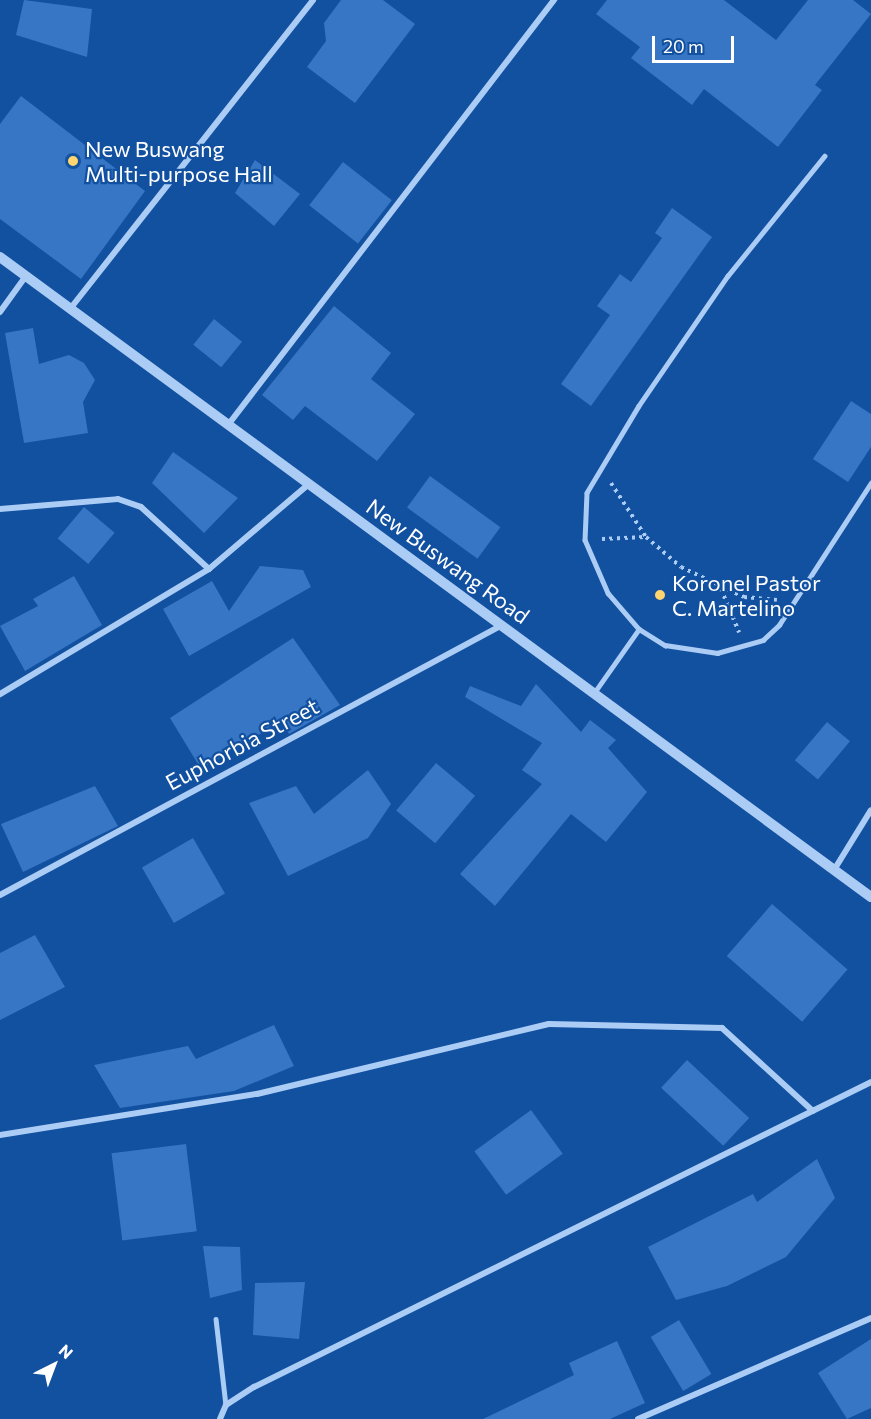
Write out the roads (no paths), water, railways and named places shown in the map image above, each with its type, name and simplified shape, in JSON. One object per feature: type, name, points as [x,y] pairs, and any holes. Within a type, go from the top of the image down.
[{"type":"street","points":[[70,309],[313,0]]},
{"type":"street","points":[[228,425],[554,0]]},
{"type":"street","name":"New Buswang Road","points":[[0,257],[871,897]]},
{"type":"street","points":[[0,312],[26,276]]},
{"type":"street","points":[[0,694],[209,569],[309,484]]},
{"type":"street","points":[[0,509],[118,499],[141,507],[209,569]]},
{"type":"street","name":"Euphorbia Street","points":[[0,895],[502,625]]},
{"type":"street","points":[[833,870],[871,810]]},
{"type":"street","points":[[0,1135],[257,1094],[549,1024],[722,1028],[813,1111]]},
{"type":"street","points":[[220,1419],[226,1405],[871,1082]]},
{"type":"street","points":[[638,1419],[871,1318]]},
{"type":"lane","points":[[825,156],[728,276],[602,464],[587,493],[585,540],[608,592],[639,629],[692,652],[745,646],[763,640],[796,600],[871,483]]},
{"type":"lane","points":[[594,693],[639,629]]},
{"type":"lane","points":[[216,1319],[226,1405]]},
{"type":"place","name":"New Buswang Multi-purpose Hall","points":[[73,161]]},
{"type":"place","name":"Koronel Pastor C. Martelino","points":[[660,595]]}]
